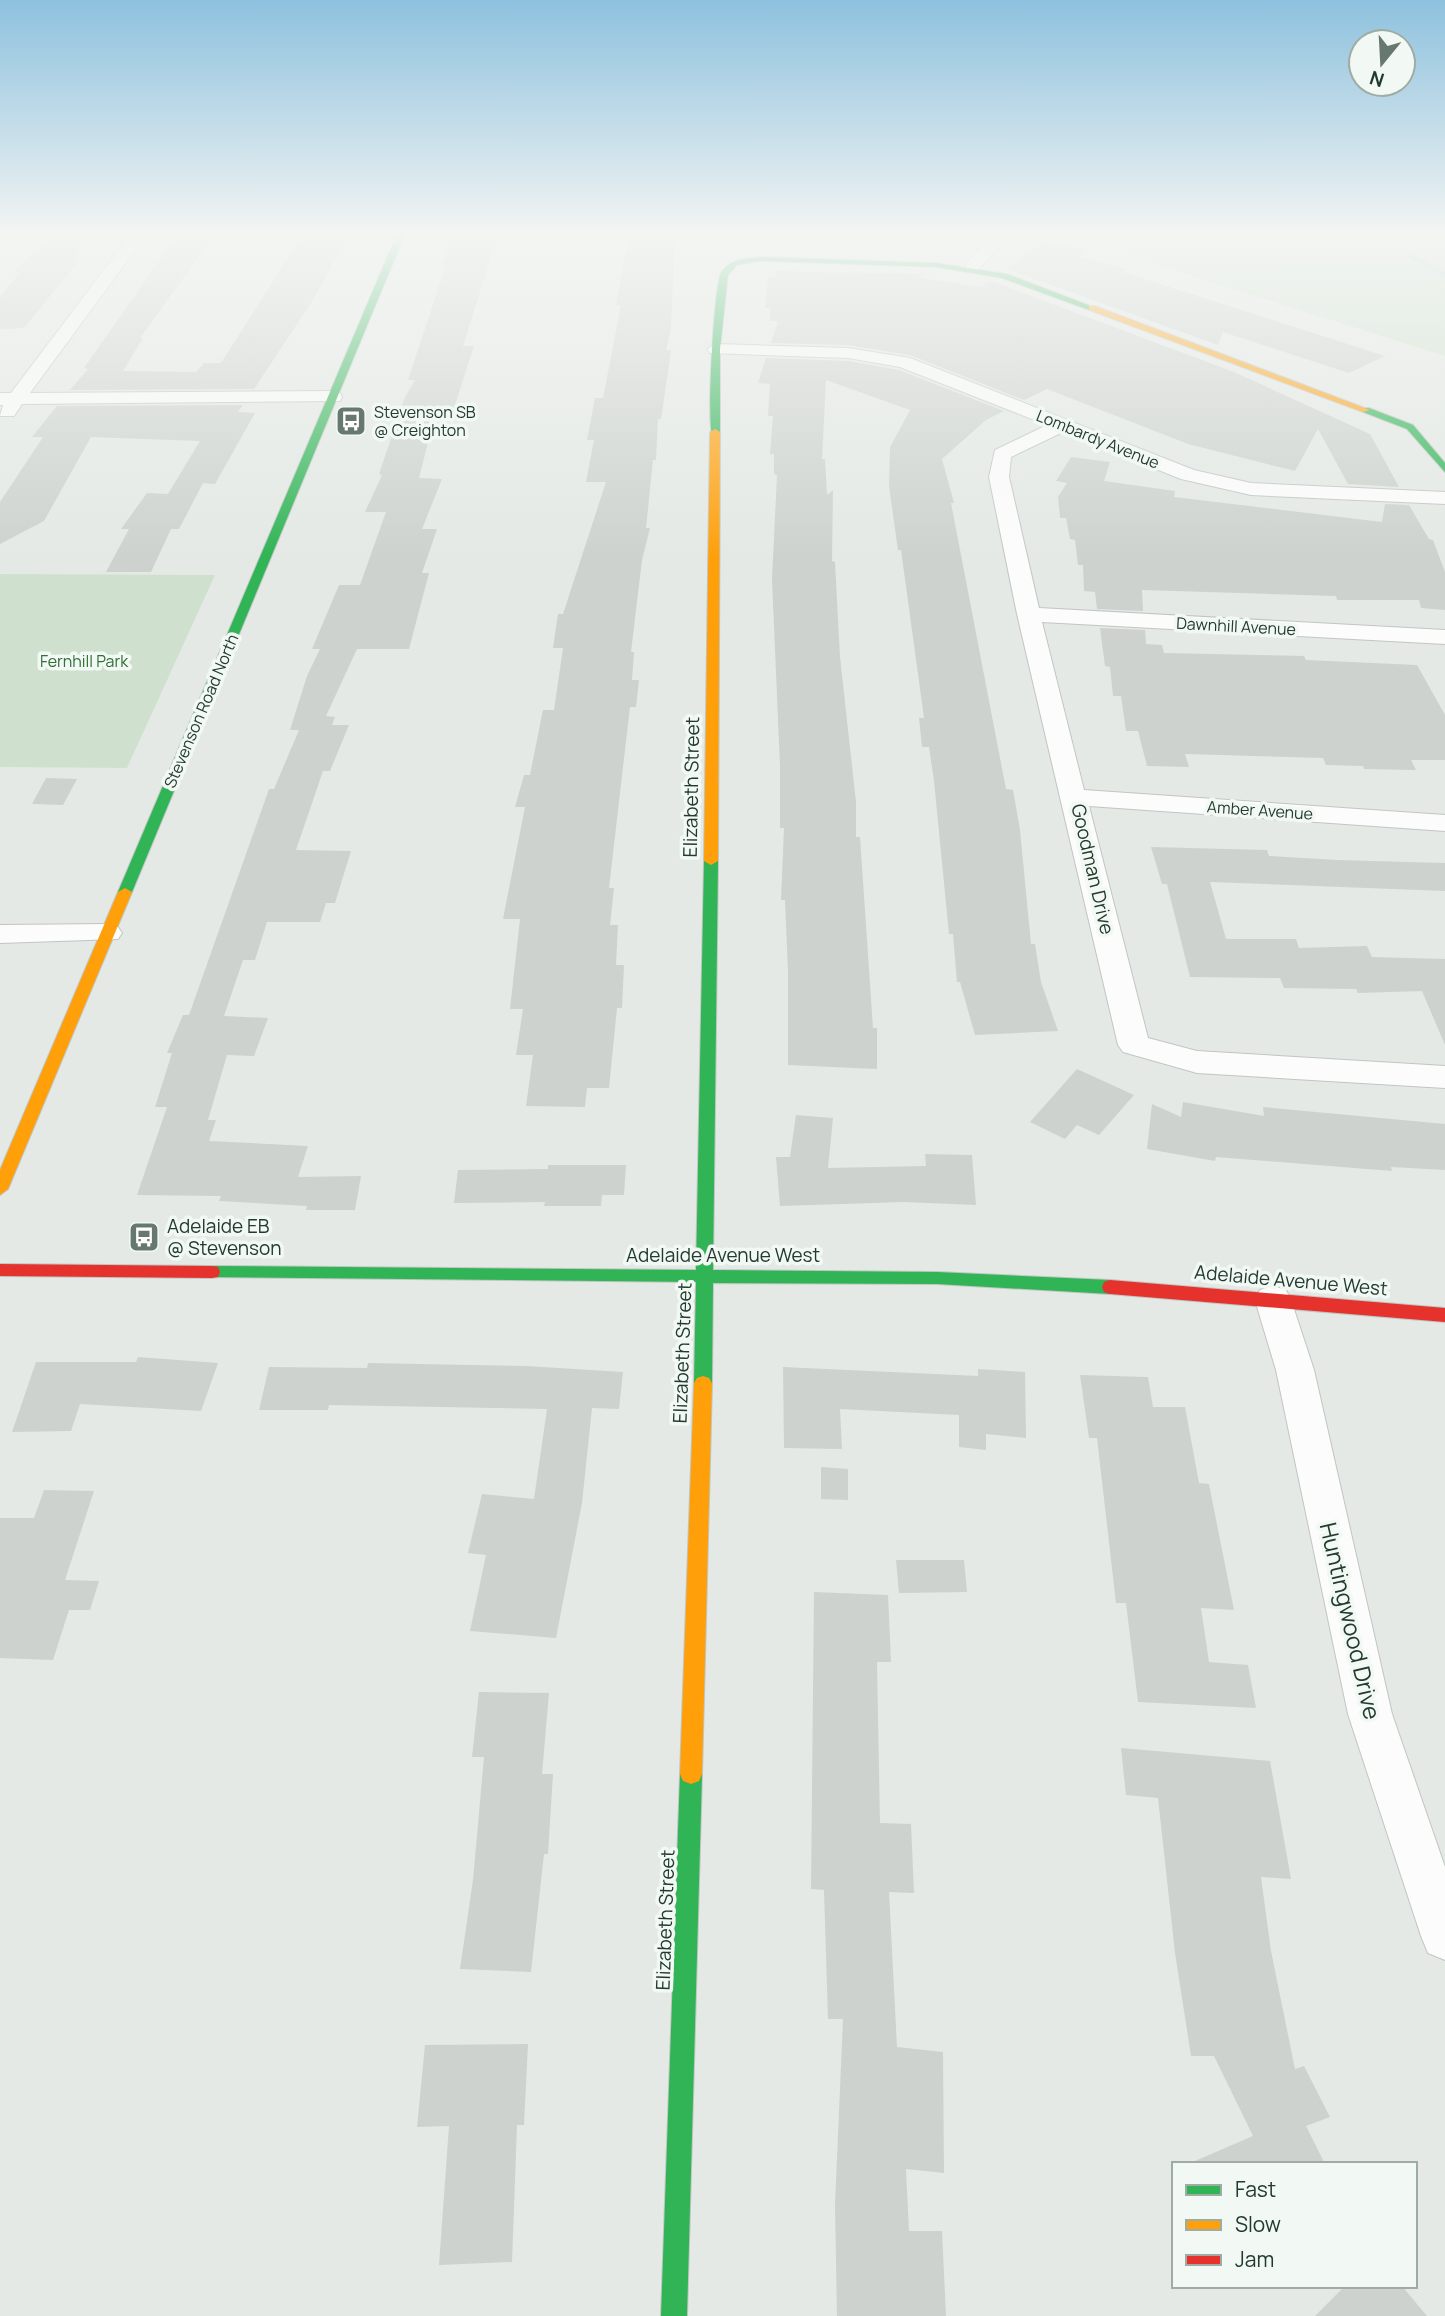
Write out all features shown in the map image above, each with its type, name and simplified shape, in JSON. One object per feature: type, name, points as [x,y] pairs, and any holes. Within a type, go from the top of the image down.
[{"type":"street","points":[[0,420],[9,399],[54,342]]},
{"type":"street","name":"Stevenson Road North","points":[[0,1189],[356,342]]},
{"type":"street","name":"Elizabeth Street","points":[[674,2316],[705,1277],[717,342]]},
{"type":"street","points":[[1188,342],[1410,427],[1445,469]]},
{"type":"street","name":"Lombardy Avenue","points":[[716,349],[848,353],[904,362],[1188,475],[1251,488],[1445,498]]},
{"type":"street","points":[[9,399],[333,397]]},
{"type":"street","name":"Goodman Drive","points":[[1063,425],[1002,454],[999,477],[1028,614],[1076,797],[1134,1045],[1197,1062],[1445,1077]]},
{"type":"street","name":"Dawnhill Avenue","points":[[1028,614],[1445,637]]},
{"type":"street","name":"Amber Avenue","points":[[1076,797],[1445,823]]},
{"type":"street","points":[[0,934],[108,933]]},
{"type":"street","name":"Adelaide Avenue West","points":[[0,1270],[937,1278],[1145,1289],[1445,1315]]},
{"type":"street","name":"Huntingwood Drive","points":[[1273,1300],[1295,1370],[1370,1714],[1445,1936]]},
{"type":"green space","points":[[1401,342],[1445,342],[1445,356]]},
{"type":"green space","name":"Fernhill Park","points":[[0,574],[215,575],[127,768],[0,767]]},
{"type":"building","points":[[102,342],[141,342],[123,371],[196,372],[204,363],[221,363],[234,342],[285,342],[254,389],[70,390],[88,369],[84,368]]},
{"type":"building","points":[[421,342],[464,342],[463,346],[474,346],[453,411],[436,411],[419,478],[442,479],[422,529],[437,529],[422,573],[429,573],[409,649],[357,649],[326,716],[335,717],[332,725],[349,725],[330,771],[323,771],[296,850],[351,851],[335,903],[326,903],[320,922],[267,922],[255,960],[243,960],[224,1016],[268,1018],[254,1056],[227,1055],[208,1120],[216,1120],[209,1141],[308,1146],[298,1177],[361,1176],[355,1210],[306,1210],[307,1206],[219,1201],[221,1196],[137,1195],[167,1107],[155,1107],[172,1053],[167,1053],[183,1015],[189,1015],[269,789],[274,789],[299,730],[290,730],[307,676],[320,649],[312,649],[339,585],[360,585],[386,512],[365,512],[382,475],[379,474],[405,397],[415,380],[408,380]]},
{"type":"building","points":[[614,342],[668,342],[666,350],[671,351],[661,419],[658,419],[656,460],[653,460],[646,528],[650,528],[642,560],[631,652],[634,652],[632,680],[639,680],[636,707],[630,707],[609,888],[614,888],[610,925],[618,925],[616,965],[624,965],[622,1008],[617,1008],[609,1088],[587,1088],[585,1107],[526,1106],[533,1055],[516,1055],[523,1009],[510,1009],[520,919],[503,919],[525,807],[515,807],[524,775],[530,775],[543,710],[554,710],[563,648],[553,648],[558,614],[563,614],[606,482],[586,482],[594,440],[587,440],[595,398],[603,398]]},
{"type":"building","points":[[1154,342],[1234,372],[1370,434],[1399,487],[1348,484],[1318,429],[1295,471],[1188,444],[1047,389],[1024,400],[910,355],[848,345],[771,343]]},
{"type":"building","points":[[1254,342],[1342,342],[1385,356],[1349,373]]},
{"type":"building","points":[[766,358],[848,361],[899,370],[1004,411],[986,420],[942,459],[954,503],[951,503],[1006,789],[1013,790],[1020,830],[1031,944],[1035,944],[1041,982],[1058,1031],[975,1035],[960,982],[957,982],[953,934],[949,934],[934,781],[929,747],[922,747],[919,718],[924,718],[901,550],[898,550],[889,486],[890,447],[910,410],[826,380],[822,459],[825,459],[827,495],[833,490],[832,561],[835,562],[840,657],[856,802],[856,837],[860,837],[873,1028],[877,1028],[877,1069],[788,1065],[785,900],[781,900],[784,828],[780,828],[772,579],[777,475],[774,474],[774,454],[770,454],[773,416],[768,416],[770,384],[758,383]]},
{"type":"building","points":[[243,405],[238,412],[255,413],[215,484],[203,483],[179,529],[171,529],[151,572],[106,572],[129,529],[121,529],[147,493],[168,494],[200,441],[91,437],[44,521],[0,544],[0,502],[43,437],[32,437],[57,406]]},
{"type":"building","points":[[1071,457],[1110,462],[1104,481],[1175,491],[1174,497],[1382,522],[1385,504],[1409,505],[1429,539],[1433,540],[1445,572],[1445,610],[1421,608],[1419,600],[1337,600],[1336,596],[1142,590],[1143,611],[1097,609],[1095,592],[1084,591],[1083,565],[1078,565],[1075,540],[1070,539],[1066,518],[1060,518],[1058,497],[1067,483],[1056,481]]},
{"type":"building","points":[[1100,628],[1145,630],[1146,644],[1162,645],[1164,653],[1304,656],[1306,660],[1417,665],[1445,715],[1445,760],[1411,760],[1416,770],[1364,769],[1363,766],[1326,765],[1323,758],[1185,754],[1189,767],[1147,766],[1138,731],[1126,731],[1121,696],[1113,696],[1110,667],[1105,666]]},
{"type":"building","points":[[46,778],[77,779],[63,805],[32,804]]},
{"type":"building","points":[[1151,847],[1267,850],[1269,856],[1445,863],[1445,891],[1210,882],[1226,939],[1296,939],[1299,948],[1367,946],[1372,957],[1445,959],[1445,1045],[1422,991],[1358,993],[1356,989],[1284,988],[1280,978],[1190,977],[1167,884],[1162,884]]},
{"type":"building","points":[[1077,1069],[1134,1095],[1099,1135],[1077,1125],[1065,1139],[1030,1122]]},
{"type":"building","points":[[1183,1102],[1264,1116],[1263,1107],[1445,1124],[1445,1170],[1391,1167],[1392,1171],[1216,1157],[1215,1161],[1147,1149],[1152,1104],[1181,1117]]},
{"type":"building","points":[[796,1115],[833,1118],[828,1168],[926,1166],[925,1154],[972,1155],[976,1205],[904,1202],[780,1206],[776,1157],[790,1157]]},
{"type":"building","points":[[548,1165],[626,1165],[624,1195],[602,1195],[601,1206],[544,1206],[545,1202],[454,1203],[458,1170],[548,1169]]},
{"type":"building","points":[[138,1357],[218,1363],[201,1411],[80,1404],[71,1431],[12,1432],[36,1362],[136,1362]]},
{"type":"building","points":[[368,1363],[527,1366],[623,1372],[619,1409],[592,1408],[582,1503],[556,1638],[470,1631],[486,1555],[468,1553],[482,1494],[534,1499],[547,1409],[329,1405],[328,1410],[259,1410],[269,1367],[367,1368]]},
{"type":"building","points":[[783,1367],[978,1376],[978,1369],[1025,1372],[1026,1438],[986,1434],[986,1450],[959,1447],[959,1415],[840,1409],[842,1449],[784,1448]]},
{"type":"building","points":[[1080,1375],[1148,1377],[1153,1407],[1185,1407],[1199,1483],[1209,1484],[1234,1610],[1201,1608],[1209,1662],[1248,1665],[1256,1708],[1138,1702],[1126,1603],[1116,1603],[1097,1438],[1089,1438]]},
{"type":"building","points":[[821,1467],[848,1469],[848,1500],[821,1499]]},
{"type":"building","points":[[44,1490],[94,1491],[65,1580],[99,1581],[90,1610],[69,1610],[53,1660],[0,1658],[0,1518],[34,1518]]},
{"type":"building","points":[[896,1560],[964,1560],[967,1592],[899,1593]]},
{"type":"building","points":[[814,1592],[888,1595],[891,1662],[877,1662],[880,1823],[911,1824],[914,1893],[889,1892],[897,2047],[943,2052],[944,2173],[906,2169],[909,2231],[942,2231],[946,2316],[837,2316],[835,2205],[843,2019],[828,2019],[824,1890],[811,1889]]},
{"type":"building","points":[[479,1692],[549,1693],[542,1774],[553,1774],[548,1854],[544,1854],[531,1972],[460,1969],[473,1880],[484,1757],[472,1757]]},
{"type":"building","points":[[1121,1748],[1270,1761],[1291,1879],[1261,1877],[1271,1951],[1295,2069],[1304,2066],[1330,2117],[1306,2126],[1324,2162],[1193,2162],[1253,2136],[1214,2056],[1191,2056],[1175,1953],[1158,1798],[1126,1795]]},
{"type":"building","points":[[528,2044],[524,2125],[517,2125],[512,2262],[439,2265],[449,2126],[417,2127],[425,2045]]},
{"type":"building","points":[[1343,2288],[1404,2288],[1427,2316],[1315,2316]]},
{"type":"traffic: fast","points":[[125,892],[356,342]]},
{"type":"traffic: fast","points":[[715,432],[717,342]]},
{"type":"traffic: fast","points":[[1366,410],[1410,427],[1445,469]]},
{"type":"traffic: fast","points":[[703,1383],[711,861]]},
{"type":"traffic: fast","points":[[212,1272],[937,1278],[1110,1287]]},
{"type":"traffic: fast","points":[[674,2316],[691,1774]]},
{"type":"traffic: slow","points":[[1184,342],[1366,410]]},
{"type":"traffic: slow","points":[[711,861],[715,432]]},
{"type":"traffic: slow","points":[[0,1189],[125,892]]},
{"type":"traffic: slow","points":[[691,1774],[703,1383]]},
{"type":"traffic: jam","points":[[0,1270],[212,1272]]},
{"type":"traffic: jam","points":[[1110,1287],[1445,1315]]},
{"type":"place","name":"Stevenson SB @ Creighton","points":[[351,421]]},
{"type":"place","name":"Adelaide EB @ Stevenson","points":[[144,1237]]}]
